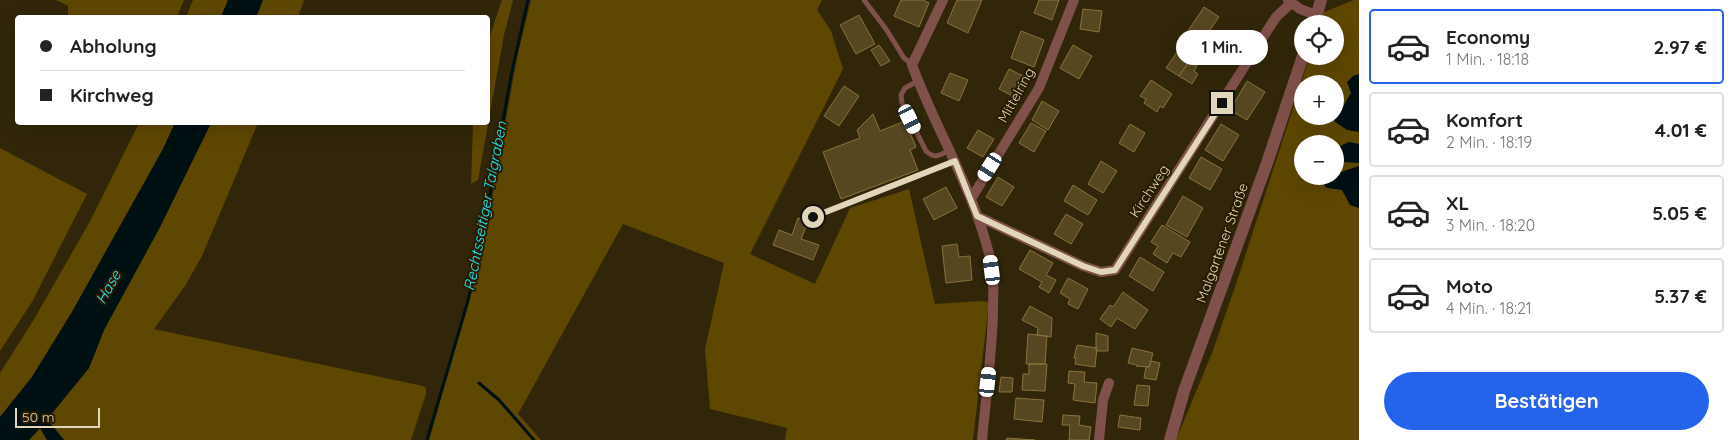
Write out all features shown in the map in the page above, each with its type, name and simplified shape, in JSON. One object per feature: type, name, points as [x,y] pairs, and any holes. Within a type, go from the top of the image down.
[{"type":"street","points":[[942,0],[912,65],[971,199],[991,259],[994,282],[992,335],[982,440]]},
{"type":"street","name":"Mittelring","points":[[971,199],[1038,88],[1074,0]]},
{"type":"street","points":[[1316,15],[1321,0]]},
{"type":"street","name":"Kirchweg","points":[[977,216],[1092,269],[1101,272],[1115,270],[1276,17],[1290,1],[1308,15]]},
{"type":"street","name":"Malgartener Straße","points":[[1170,440],[1184,391],[1267,163],[1300,65]]},
{"type":"street","points":[[1099,440],[1103,400],[1109,383]]},
{"type":"lane","points":[[864,0],[886,29],[904,58],[912,65]]},
{"type":"lane","points":[[918,81],[905,88],[901,95],[902,104],[926,151],[932,156],[936,156],[950,150]]},
{"type":"lane","points":[[813,217],[955,161]]},
{"type":"shaded area","points":[[56,0],[184,0],[178,15],[68,15],[68,6]]},
{"type":"shaded area","points":[[193,0],[228,0],[222,15],[187,15]]},
{"type":"shaded area","points":[[263,0],[304,0],[299,15],[257,15]]},
{"type":"shaded area","points":[[502,0],[513,0],[504,35],[490,113],[490,36]]},
{"type":"shaded area","points":[[531,0],[822,0],[817,10],[831,31],[843,69],[750,254],[815,284],[850,208],[909,189],[935,304],[989,302],[973,440],[785,440],[787,428],[710,409],[705,349],[724,263],[623,224],[518,414],[541,440],[429,440],[482,256],[517,57]]},
{"type":"shaded area","points":[[1354,0],[1359,0],[1359,440],[1176,440],[1212,353],[1294,105],[1294,125],[1344,125],[1344,75],[1304,75],[1307,65],[1344,65],[1344,15],[1323,15],[1324,12]]},
{"type":"shaded area","points":[[138,125],[174,125],[163,149],[72,312],[32,377],[0,417],[0,373],[33,321],[89,223]]},
{"type":"shaded area","points":[[210,125],[257,125],[202,256],[185,286],[154,329],[423,386],[426,388],[426,394],[411,440],[64,440],[47,420],[89,368],[104,330],[160,227]]},
{"type":"shaded area","points":[[473,125],[488,125],[478,180],[471,184]]},
{"type":"shaded area","points":[[0,148],[87,194],[32,302],[0,351]]},
{"type":"shaded area","points":[[40,428],[47,440],[29,440]]},
{"type":"water","points":[[228,0],[263,0],[257,15],[222,15]]},
{"type":"water","points":[[1359,74],[1359,132],[1347,130],[1340,125],[1344,125],[1344,105],[1351,93],[1347,82],[1353,76]]},
{"type":"water","name":"Hase","points":[[174,125],[210,125],[160,227],[104,330],[89,368],[47,419],[64,440],[47,440],[40,428],[29,440],[0,440],[0,417],[32,377],[72,312],[163,149]]},
{"type":"water","points":[[1349,142],[1359,144],[1359,163],[1344,162],[1344,144]]},
{"type":"water","points":[[1359,166],[1359,208],[1350,205],[1342,190],[1327,188],[1324,185],[1344,185],[1344,171]]},
{"type":"building","points":[[901,0],[923,0],[929,3],[919,27],[894,16]]},
{"type":"building","points":[[957,0],[982,0],[968,33],[947,23]]},
{"type":"building","points":[[1039,0],[1059,0],[1052,20],[1034,13]]},
{"type":"building","points":[[1204,7],[1219,17],[1203,40],[1188,31]]},
{"type":"building","points":[[1083,9],[1102,11],[1099,32],[1080,29]]},
{"type":"building","points":[[859,15],[875,44],[856,54],[840,25]]},
{"type":"building","points":[[1021,31],[1044,40],[1034,67],[1011,58]]},
{"type":"building","points":[[879,45],[890,61],[881,66],[871,50]]},
{"type":"building","points":[[1073,45],[1092,56],[1079,79],[1060,68]]},
{"type":"building","points":[[1182,45],[1195,53],[1179,76],[1166,68]]},
{"type":"building","points":[[1192,62],[1197,66],[1194,71],[1198,74],[1192,84],[1179,76],[1188,63]]},
{"type":"building","points":[[1009,69],[1029,79],[1018,99],[999,89]]},
{"type":"building","points":[[950,73],[968,80],[959,101],[941,93]]},
{"type":"building","points":[[1151,80],[1172,94],[1163,108],[1160,106],[1157,112],[1144,103],[1146,99],[1140,96]]},
{"type":"building","points":[[1247,81],[1265,92],[1247,120],[1230,110]]},
{"type":"building","points":[[844,86],[859,96],[839,126],[824,116]]},
{"type":"building","points":[[1042,101],[1059,111],[1048,130],[1032,120]]},
{"type":"building","points":[[873,114],[880,131],[905,121],[916,147],[910,150],[918,170],[841,199],[823,152],[860,138],[857,130]]},
{"type":"building","points":[[1031,123],[1046,131],[1034,152],[1019,143]]},
{"type":"building","points":[[1130,124],[1145,133],[1134,152],[1119,143]]},
{"type":"building","points":[[1221,124],[1239,135],[1223,161],[1205,150]]},
{"type":"building","points":[[978,130],[994,139],[983,157],[967,148]]},
{"type":"building","points":[[1201,157],[1222,169],[1210,190],[1189,178]]},
{"type":"building","points":[[1101,161],[1117,171],[1103,193],[1088,184]]},
{"type":"building","points":[[998,177],[1014,187],[1002,206],[986,197]]},
{"type":"building","points":[[1073,185],[1097,200],[1088,215],[1064,201]]},
{"type":"building","points":[[946,187],[957,208],[934,220],[923,199]]},
{"type":"building","points":[[1183,196],[1203,208],[1187,237],[1166,225]]},
{"type":"building","points":[[1066,214],[1083,224],[1071,244],[1054,234]]},
{"type":"building","points":[[798,218],[808,222],[801,239],[819,245],[813,260],[773,245],[779,230],[792,235]]},
{"type":"building","points":[[1162,225],[1190,242],[1181,257],[1173,253],[1167,263],[1153,254],[1158,246],[1151,242]]},
{"type":"building","points":[[957,244],[959,257],[970,256],[972,280],[946,283],[942,246]]},
{"type":"building","points":[[1030,250],[1053,263],[1046,275],[1056,280],[1049,293],[1039,287],[1042,282],[1019,269]]},
{"type":"building","points":[[1140,257],[1164,272],[1153,291],[1129,276]]},
{"type":"building","points":[[1068,278],[1088,289],[1078,309],[1068,304],[1070,299],[1060,293]]},
{"type":"building","points":[[1123,292],[1148,310],[1135,329],[1117,318],[1111,327],[1100,319],[1110,305],[1113,307]]},
{"type":"building","points":[[1030,306],[1052,318],[1051,337],[1037,335],[1038,328],[1022,320]]},
{"type":"building","points":[[1096,333],[1108,336],[1108,351],[1096,351]]},
{"type":"building","points":[[1028,334],[1047,336],[1045,364],[1026,364]]},
{"type":"building","points":[[1077,345],[1097,348],[1095,367],[1075,364],[1076,358],[1074,358]]},
{"type":"building","points":[[1132,348],[1153,353],[1149,367],[1128,363]]},
{"type":"building","points":[[1151,361],[1160,363],[1156,380],[1144,378],[1146,367],[1149,367]]},
{"type":"building","points":[[1029,364],[1047,364],[1045,391],[1022,390],[1023,374],[1029,374]]},
{"type":"building","points":[[1069,371],[1085,372],[1084,382],[1097,383],[1095,403],[1073,400],[1075,384],[1068,383]]},
{"type":"building","points":[[1001,377],[1013,378],[1012,392],[999,392]]},
{"type":"building","points":[[1137,385],[1150,386],[1148,406],[1134,405]]},
{"type":"building","points":[[1016,398],[1044,400],[1042,422],[1014,419]]},
{"type":"building","points":[[1063,415],[1080,416],[1079,425],[1091,427],[1089,440],[1069,440],[1070,425],[1062,425]]},
{"type":"building","points":[[1120,415],[1141,418],[1140,430],[1118,427]]},
{"type":"building","points":[[1007,438],[1035,440],[1006,440]]},
{"type":"waterway","name":"Rechtsseitiger Talgraben","points":[[427,440],[467,304],[479,256],[511,76],[528,0]]},
{"type":"waterway","points":[[479,383],[499,400],[534,440]]},
{"type":"route","points":[[813,217],[955,161],[977,216],[1083,266],[1101,272],[1115,270],[1222,103]]}]
